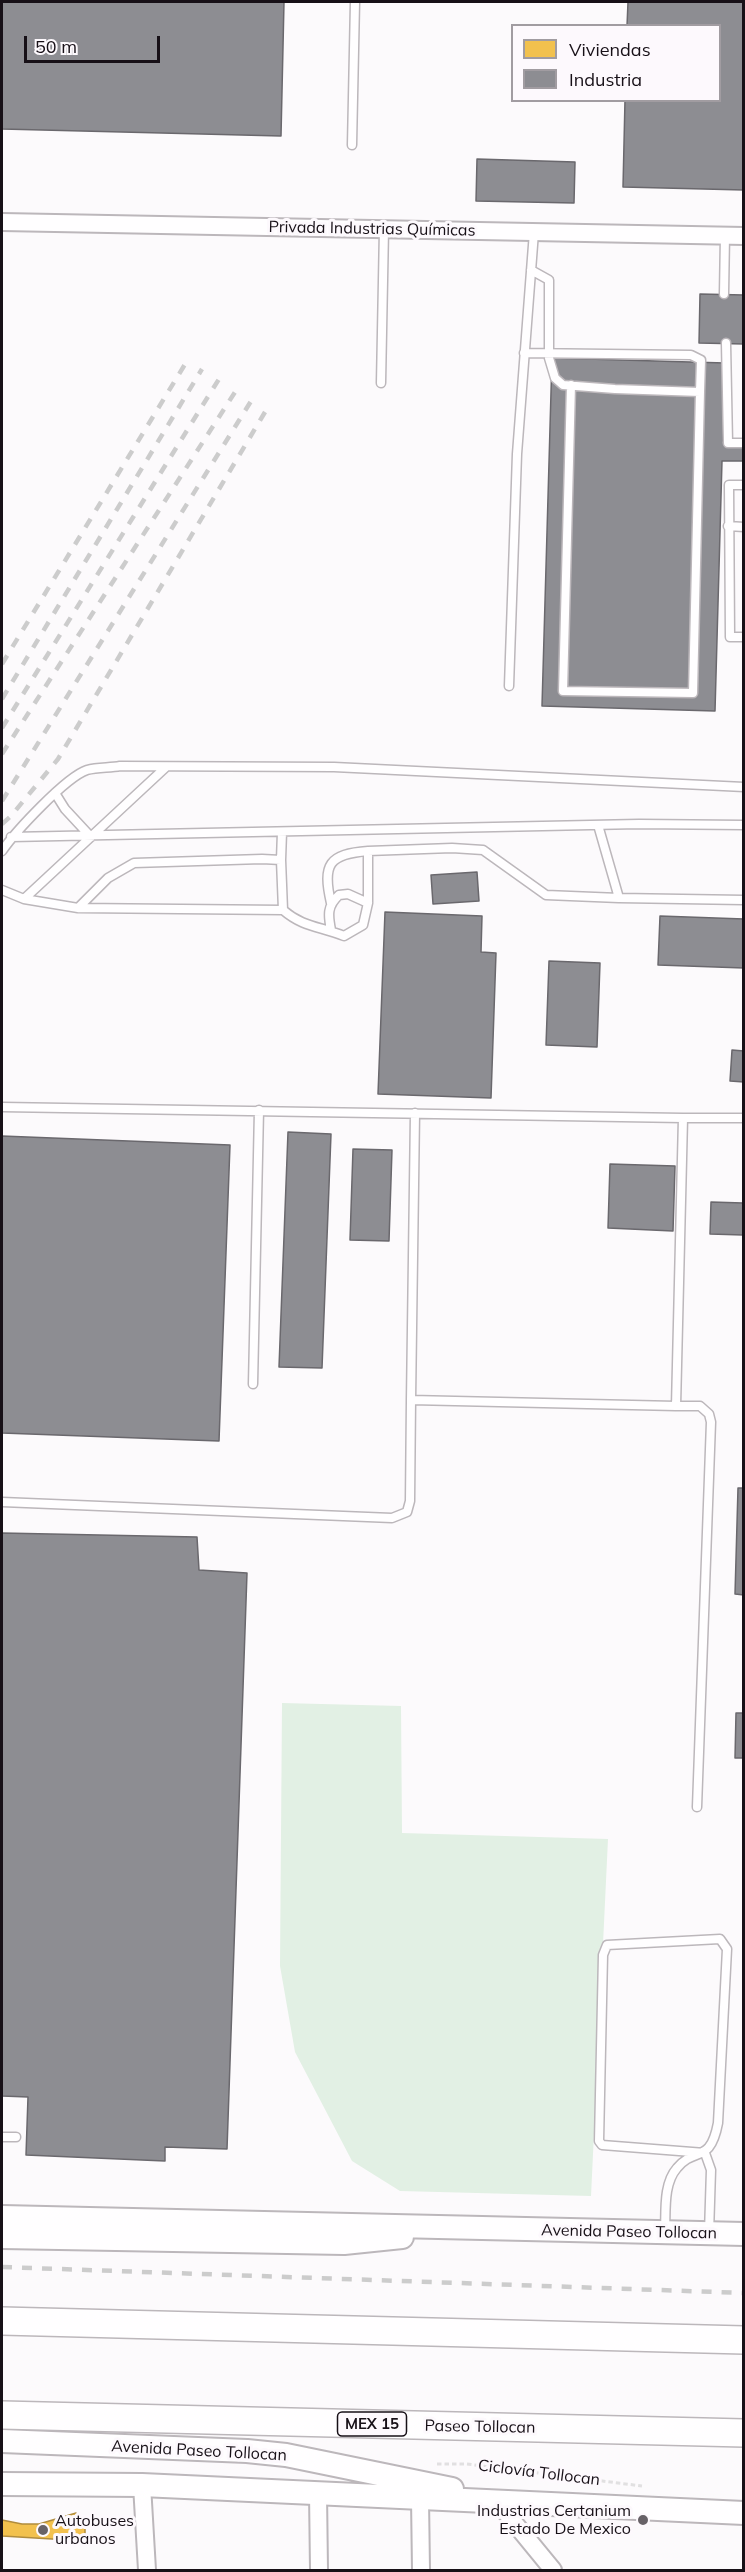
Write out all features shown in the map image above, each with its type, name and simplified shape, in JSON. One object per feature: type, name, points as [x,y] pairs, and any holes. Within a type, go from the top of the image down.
[{"type":"highway","points":[[2,2321],[744,2340]]},
{"type":"highway","name":"Paseo Tollocan","points":[[2,2415],[744,2433]]},
{"type":"main road","name":"Avenida Paseo Tollocan","points":[[2,2217],[744,2234]]},
{"type":"main road","name":"Avenida Paseo Tollocan","points":[[2,2237],[344,2243],[404,2236],[443,2227]]},
{"type":"main road","name":"Avenida Paseo Tollocan","points":[[2,2441],[286,2455],[475,2493],[498,2503]]},
{"type":"main road","name":"Avenida Paseo Tollocan","points":[[2,2484],[142,2485],[744,2513]]},
{"type":"street","name":"Privada Industrias Químicas","points":[[2,222],[744,236]]},
{"type":"street","points":[[142,2485],[147,2571]]},
{"type":"street","points":[[318,2493],[319,2571]]},
{"type":"street","points":[[420,2499],[421,2571]]},
{"type":"street","points":[[498,2503],[553,2571]]},
{"type":"lane","points":[[352,145],[355,2]]},
{"type":"lane","points":[[381,383],[384,229]]},
{"type":"lane","points":[[509,686],[512,539],[534,232]]},
{"type":"lane","points":[[724,294],[725,235]]},
{"type":"lane","points":[[531,270],[549,280],[551,369],[555,378],[563,384],[615,389],[700,392]]},
{"type":"lane","points":[[726,343],[728,443],[744,443]]},
{"type":"lane","points":[[524,353],[691,355],[701,360],[693,693],[563,691],[571,385]]},
{"type":"lane","points":[[744,485],[729,485],[728,526],[730,637],[744,637]]},
{"type":"lane","points":[[728,526],[744,527]]},
{"type":"lane","points":[[2,851],[11,837],[55,793],[86,770],[120,766],[334,767],[744,787]]},
{"type":"lane","points":[[24,899],[166,766]]},
{"type":"lane","points":[[55,793],[91,837]]},
{"type":"lane","points":[[11,837],[598,825],[744,825]]},
{"type":"lane","points":[[598,825],[619,898]]},
{"type":"lane","points":[[282,832],[283,910]]},
{"type":"lane","points":[[331,930],[328,914],[331,903],[327,872],[331,861],[336,856],[350,852],[452,848],[483,850],[546,895],[744,900]]},
{"type":"lane","points":[[2,890],[24,899],[78,908],[283,910],[297,922],[331,930],[344,936],[363,925],[368,903],[368,851]]},
{"type":"lane","points":[[78,908],[108,878],[134,863],[162,860],[281,860]]},
{"type":"lane","points":[[331,903],[339,895],[348,894],[368,903]]},
{"type":"lane","points":[[2,1107],[744,1118]]},
{"type":"lane","points":[[253,1384],[259,1110]]},
{"type":"lane","points":[[2,1502],[392,1518],[407,1512],[410,1501],[416,1113]]},
{"type":"lane","points":[[676,1406],[683,1118]]},
{"type":"lane","points":[[411,1401],[700,1406],[709,1414],[711,1422],[697,1807]]},
{"type":"lane","points":[[665,2233],[667,2189],[671,2178],[685,2160],[705,2153],[712,2143],[718,2123],[726,1945],[720,1940],[607,1945],[603,1965],[599,2141],[602,2145],[705,2153]]},
{"type":"lane","points":[[2,2137],[16,2137]]},
{"type":"lane","points":[[705,2153],[711,2170],[709,2234]]},
{"type":"path","name":"Ciclovía Tollocan","points":[[433,2464],[467,2464],[646,2487]]},
{"type":"shaded area","points":[[282,1703],[401,1706],[402,1833],[608,1839],[591,2196],[400,2191],[352,2161],[295,2052],[280,1966]]},
{"type":"building: Viviendas","name":"Autobuses urbanos","points":[[76,2513],[77,2523],[85,2523],[85,2541],[2,2536],[2,2520],[22,2524],[39,2524]]},
{"type":"building: Industria","points":[[2,2],[284,2],[281,136],[2,129]]},
{"type":"building: Industria","points":[[628,2],[744,2],[744,190],[623,187],[625,102],[721,102],[721,24],[627,24]]},
{"type":"building: Industria","points":[[477,159],[575,162],[574,203],[476,201]]},
{"type":"building: Industria","points":[[700,294],[744,295],[744,344],[699,343]]},
{"type":"building: Industria","points":[[552,358],[725,363],[723,441],[744,442],[744,461],[722,461],[715,711],[542,706]]},
{"type":"building: Industria","points":[[477,872],[479,901],[433,904],[431,875]]},
{"type":"building: Industria","points":[[385,912],[482,916],[481,952],[496,953],[491,1098],[378,1094]]},
{"type":"building: Industria","points":[[660,916],[744,919],[744,968],[658,965]]},
{"type":"building: Industria","points":[[549,961],[600,963],[597,1047],[546,1045]]},
{"type":"building: Industria","points":[[732,1050],[744,1051],[744,1082],[730,1081]]},
{"type":"building: Industria","points":[[288,1132],[331,1134],[322,1368],[279,1367]]},
{"type":"building: Industria","points":[[2,1136],[230,1145],[219,1441],[2,1433]]},
{"type":"building: Industria","points":[[353,1149],[392,1150],[389,1241],[350,1240]]},
{"type":"building: Industria","points":[[610,1164],[675,1166],[673,1231],[608,1228]]},
{"type":"building: Industria","points":[[744,1176],[744,1256],[743,1235],[710,1234],[711,1202],[743,1203]]},
{"type":"building: Industria","points":[[738,1488],[744,1488],[744,1595],[735,1594]]},
{"type":"building: Industria","points":[[2,1533],[197,1537],[199,1570],[247,1573],[227,2149],[165,2147],[165,2161],[26,2155],[28,2097],[2,2096]]},
{"type":"building: Industria","points":[[736,1713],[744,1713],[744,1758],[735,1758]]},
{"type":"railway","points":[[2,664],[187,361]]},
{"type":"railway","points":[[2,699],[202,369]]},
{"type":"railway","points":[[2,728],[219,379]]},
{"type":"railway","points":[[2,754],[237,389]]},
{"type":"railway","points":[[2,801],[253,398]]},
{"type":"railway","points":[[2,824],[58,759],[268,407]]},
{"type":"railway","points":[[2,2267],[744,2293]]},
{"type":"place","name":"Industrias Certanium Estado De Mexico","points":[[643,2520]]},
{"type":"place","name":"Autobuses urbanos","points":[[43,2530]]}]
